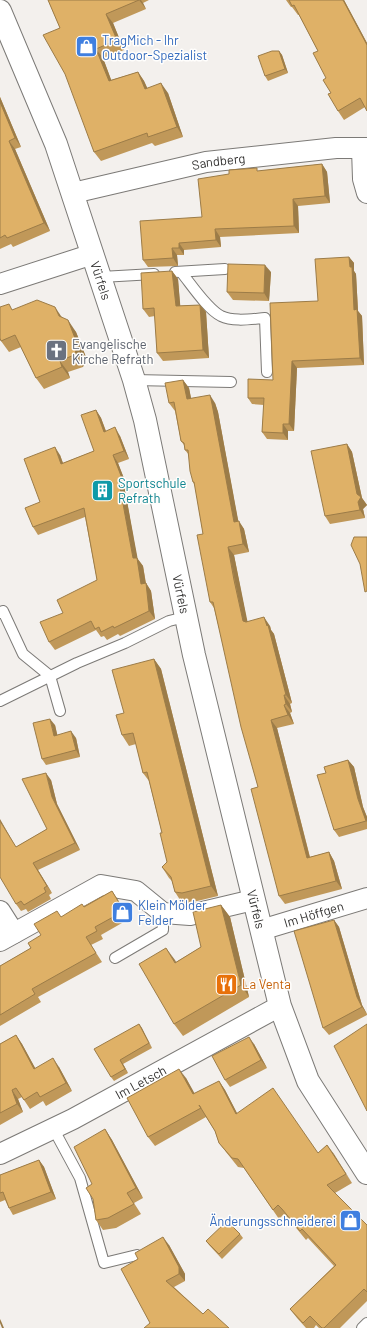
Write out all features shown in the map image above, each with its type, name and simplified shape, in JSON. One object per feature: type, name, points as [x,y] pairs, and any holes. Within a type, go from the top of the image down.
[{"type":"street","name":"Vürfels","points":[[0,11],[53,137],[73,193],[134,380],[145,420],[186,617],[253,900],[280,1006],[308,1081],[367,1173]]},
{"type":"street","name":"Sandberg","points":[[73,193],[206,162],[336,148],[365,148]]},
{"type":"street","points":[[365,148],[363,179],[367,193]]},
{"type":"street","points":[[0,284],[93,254]]},
{"type":"street","points":[[0,911],[7,937],[101,885],[136,891],[163,913],[190,915],[253,900]]},
{"type":"street","name":"Im Höffgen","points":[[261,930],[367,898]]},
{"type":"street","name":"Im Letsch","points":[[0,1154],[53,1128],[280,1006]]},
{"type":"lane","points":[[101,277],[225,269]]},
{"type":"lane","points":[[181,272],[206,303],[220,316],[234,319],[265,318],[268,372]]},
{"type":"lane","points":[[134,380],[231,382]]},
{"type":"lane","points":[[0,613],[4,611],[23,654],[50,676],[60,710]]},
{"type":"lane","points":[[0,702],[50,676],[170,621],[186,617]]},
{"type":"lane","points":[[115,958],[163,930],[163,913]]},
{"type":"lane","points":[[53,1128],[80,1178],[104,1263],[137,1255]]},
{"type":"lane","points":[[362,1328],[367,1323]]},
{"type":"building","points":[[48,0],[139,0],[106,14],[117,40],[96,49],[109,81],[138,72],[145,89],[161,83],[177,127],[148,137],[147,133],[94,152],[65,74],[43,35],[60,28]]},
{"type":"building","points":[[289,0],[343,0],[367,45],[367,111],[360,98],[338,111],[328,94],[331,93],[323,80],[326,78],[313,53],[318,51],[294,5],[292,6]]},
{"type":"building","points":[[272,51],[279,51],[285,69],[265,76],[258,56]]},
{"type":"building","points":[[0,102],[15,138],[9,141],[44,223],[7,238],[5,235],[0,238]]},
{"type":"building","points":[[322,164],[325,196],[293,199],[294,226],[215,229],[216,240],[179,243],[179,248],[172,248],[173,258],[143,260],[140,221],[202,217],[198,179],[229,174],[229,170],[257,168],[257,171]]},
{"type":"building","points":[[349,257],[350,267],[352,267],[354,310],[357,309],[360,358],[292,361],[289,424],[283,424],[283,433],[262,432],[264,398],[248,398],[248,379],[273,380],[270,303],[318,301],[315,259]]},
{"type":"building","points":[[228,264],[265,265],[264,293],[227,292]]},
{"type":"building","points":[[172,271],[176,306],[200,305],[203,350],[157,353],[154,308],[143,309],[141,273]]},
{"type":"building","name":"Evangelische Kirche Refrath","points":[[37,300],[55,307],[59,316],[68,320],[78,346],[74,355],[60,361],[62,367],[36,378],[15,335],[1,341],[0,307],[9,304],[12,310]]},
{"type":"building","points":[[183,380],[187,399],[210,395],[234,522],[239,521],[243,544],[228,547],[243,621],[246,622],[264,617],[267,626],[268,625],[286,695],[284,695],[286,704],[284,705],[288,715],[271,720],[307,858],[329,852],[336,881],[279,896],[251,789],[258,787],[241,727],[213,602],[210,602],[197,535],[203,534],[194,482],[190,471],[188,450],[185,450],[184,443],[181,441],[174,402],[169,403],[165,383]]},
{"type":"building","points":[[96,410],[104,432],[115,427],[124,451],[113,455],[123,481],[119,482],[133,558],[137,558],[141,584],[146,583],[149,611],[114,628],[113,626],[101,632],[99,627],[95,629],[91,621],[49,642],[40,622],[63,613],[57,600],[97,580],[84,508],[33,527],[25,508],[40,502],[24,459],[55,447],[61,464],[94,451],[81,415]]},
{"type":"building","points":[[347,444],[357,494],[361,497],[358,502],[360,510],[325,516],[311,451]]},
{"type":"building","points":[[354,537],[367,537],[367,591],[365,592],[360,564],[351,545]]},
{"type":"building","points":[[154,659],[211,886],[182,893],[175,892],[171,877],[162,867],[167,862],[160,833],[162,833],[147,772],[143,773],[133,733],[122,735],[116,715],[124,713],[112,670]]},
{"type":"building","points":[[50,719],[54,736],[71,731],[76,750],[42,759],[33,723]]},
{"type":"building","points":[[348,760],[358,799],[366,821],[334,830],[317,775],[326,773],[324,767]]},
{"type":"building","points":[[46,773],[52,797],[75,843],[33,863],[47,886],[44,888],[46,892],[24,905],[21,901],[16,904],[0,877],[0,821],[16,847],[47,829],[22,779]]},
{"type":"building","points":[[112,891],[124,911],[95,927],[97,931],[86,937],[96,953],[32,989],[35,994],[0,1015],[0,966],[31,948],[28,943],[41,935],[34,924],[57,911],[61,917],[82,904],[84,907]]},
{"type":"building","points":[[221,905],[241,985],[174,1024],[139,964],[166,948],[175,963],[201,947],[193,912]]},
{"type":"building","points":[[334,920],[357,997],[362,1007],[323,1028],[294,931]]},
{"type":"building","points":[[139,1024],[149,1043],[120,1060],[125,1069],[111,1077],[94,1049]]},
{"type":"building","points":[[367,1024],[367,1111],[334,1046]]},
{"type":"building","points":[[16,1035],[34,1069],[53,1058],[66,1083],[40,1097],[37,1092],[24,1100],[16,1088],[12,1090],[17,1104],[0,1113],[0,1044]]},
{"type":"building","points":[[249,1037],[261,1060],[225,1080],[212,1056]]},
{"type":"building","points":[[179,1069],[193,1094],[219,1081],[236,1114],[273,1088],[318,1153],[327,1145],[346,1174],[327,1185],[367,1225],[367,1292],[364,1289],[324,1328],[322,1328],[310,1316],[303,1323],[290,1309],[336,1265],[302,1229],[300,1231],[278,1205],[273,1210],[238,1159],[232,1158],[219,1143],[215,1131],[201,1108],[148,1137],[127,1098]]},
{"type":"building","points":[[105,1129],[136,1188],[127,1193],[134,1204],[108,1218],[96,1220],[93,1199],[86,1188],[92,1184],[74,1147]]},
{"type":"building","points":[[39,1160],[51,1192],[9,1208],[3,1192],[0,1193],[0,1175]]},
{"type":"building","points":[[227,1221],[240,1234],[219,1254],[206,1241]]},
{"type":"building","points":[[163,1237],[179,1267],[179,1274],[166,1281],[203,1314],[208,1309],[229,1328],[144,1328],[150,1323],[121,1269],[138,1259],[135,1253]]},
{"type":"place","name":"TragMich - Ihr Outdoor-Spezialist","points":[[86,47]]},
{"type":"place","name":"Evangelische Kirche Refrath","points":[[56,351]]},
{"type":"place","name":"Sportschule Refrath","points":[[103,490]]},
{"type":"place","name":"Klein Mölder Felder","points":[[123,912]]},
{"type":"place","name":"La Venta","points":[[226,984]]},
{"type":"place","name":"Änderungsschneiderei","points":[[351,1221]]}]
